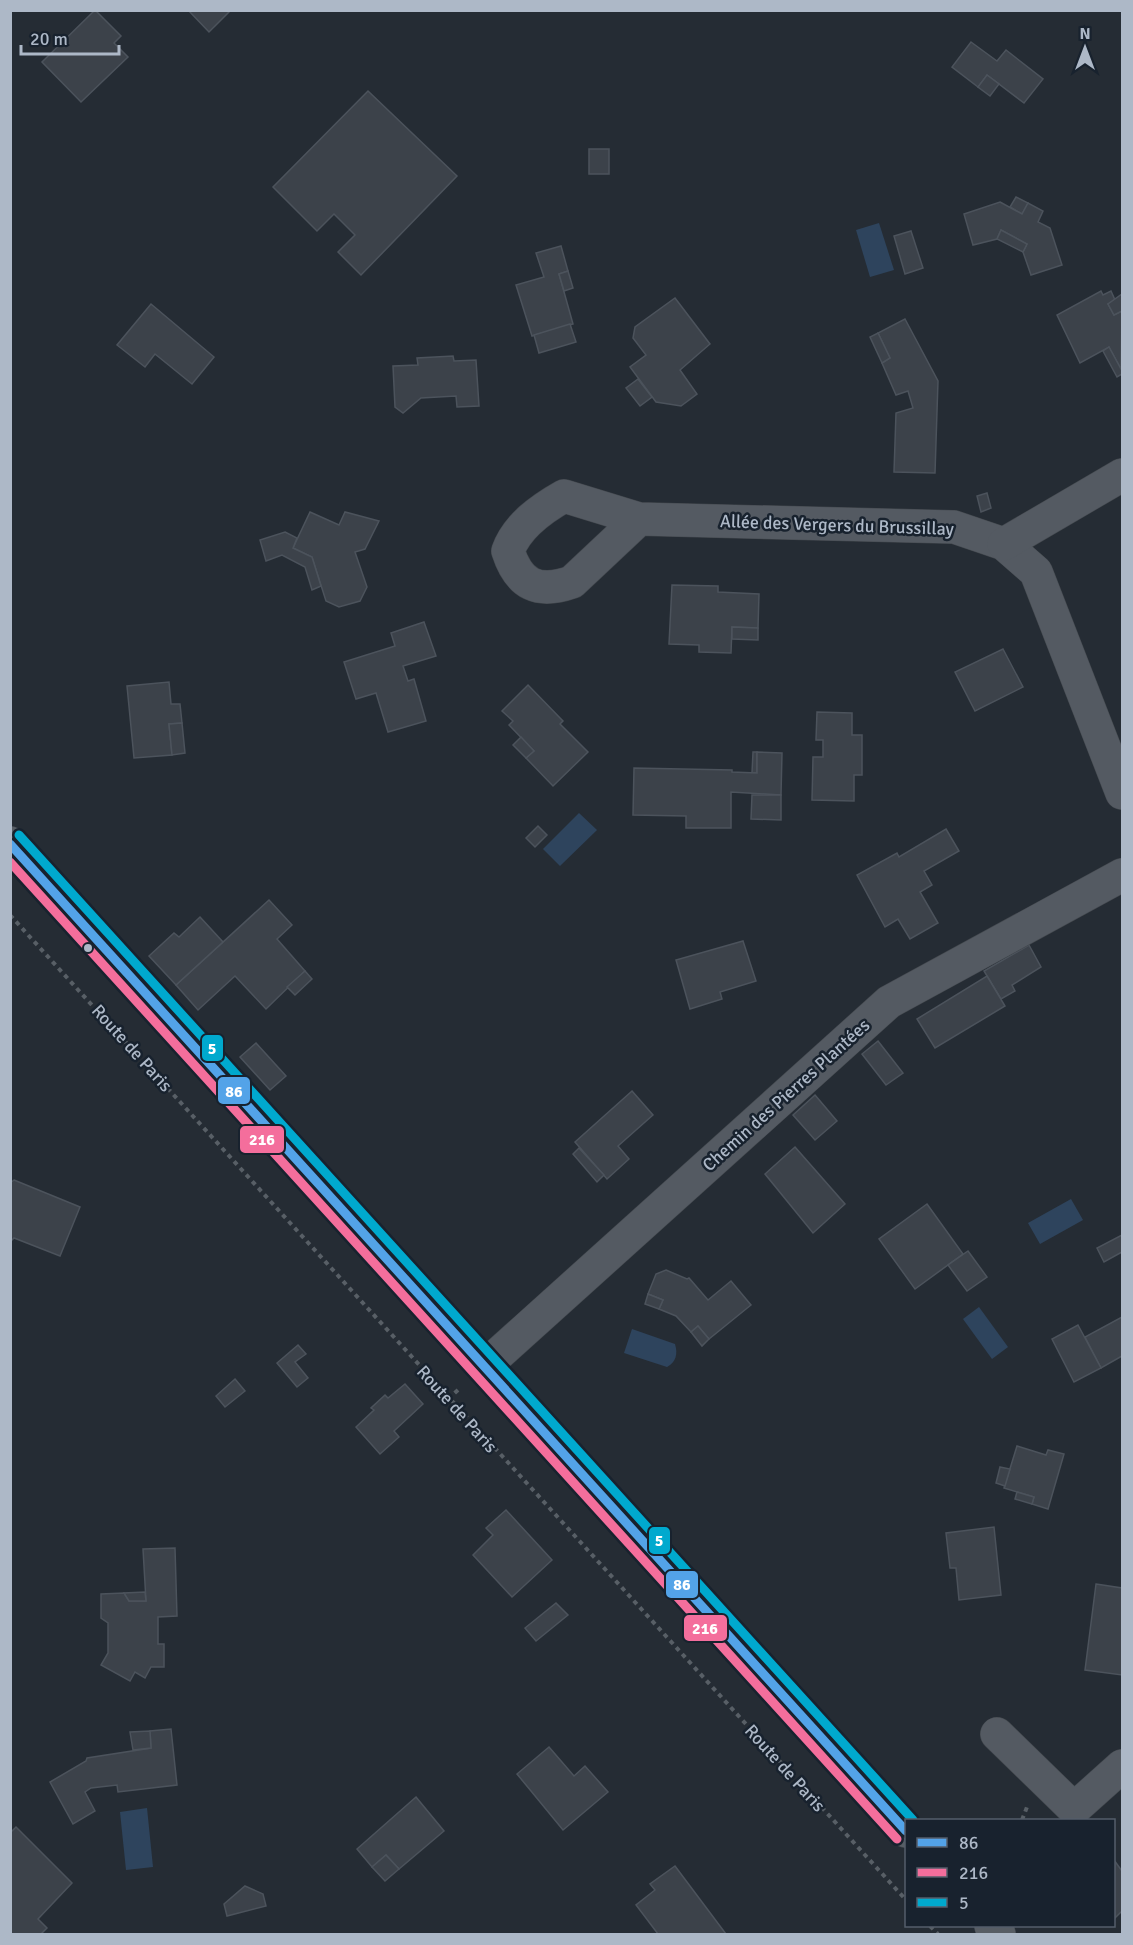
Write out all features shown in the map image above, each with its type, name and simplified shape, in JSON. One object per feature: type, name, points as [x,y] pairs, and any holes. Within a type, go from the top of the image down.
[{"type":"main road","points":[[15,855],[485,1366],[905,1830]]},
{"type":"street","points":[[1004,544],[1122,475]]},
{"type":"street","name":"Allée des Vergers du Brussillay","points":[[639,519],[954,527],[1004,544],[1036,572],[1122,793]]},
{"type":"street","name":"Chemin des Pierres Plantées","points":[[485,1366],[889,1002],[1122,875]]},
{"type":"street","points":[[997,1734],[1074,1809],[1122,1766]]},
{"type":"path","name":"Route de Paris","points":[[10,915],[905,1899]]},
{"type":"water","points":[[879,223],[894,270],[870,277],[856,230]]},
{"type":"water","points":[[579,813],[597,830],[560,866],[543,849]]},
{"type":"water","points":[[1071,1199],[1083,1220],[1040,1244],[1028,1223]]},
{"type":"water","points":[[979,1307],[1008,1347],[992,1359],[963,1319]]},
{"type":"water","points":[[632,1329],[675,1344],[676,1354],[672,1363],[667,1367],[624,1353]]},
{"type":"water","points":[[147,1808],[153,1867],[126,1870],[120,1812]]},
{"type":"building","points":[[95,10],[121,36],[114,43],[128,57],[81,102],[42,62]]},
{"type":"building","points":[[188,10],[231,10],[209,32]]},
{"type":"building","points":[[971,42],[997,61],[1006,50],[1043,79],[1024,103],[987,75],[978,87],[952,67]]},
{"type":"building","points":[[987,75],[999,84],[990,96],[978,87]]},
{"type":"building","points":[[368,91],[457,176],[361,275],[338,252],[355,235],[334,214],[317,231],[273,187]]},
{"type":"building","points":[[589,149],[609,149],[609,174],[589,174]]},
{"type":"building","points":[[1016,197],[1028,203],[1022,214],[1010,207]]},
{"type":"building","points":[[1000,202],[1022,214],[1028,203],[1043,211],[1038,222],[1050,228],[1062,265],[1031,275],[1023,252],[1027,244],[1001,230],[997,239],[973,245],[964,214]]},
{"type":"building","points":[[1001,230],[1027,244],[1023,252],[997,239]]},
{"type":"building","points":[[911,231],[923,268],[905,274],[894,236]]},
{"type":"building","points":[[561,246],[568,271],[559,274],[573,324],[532,336],[516,285],[544,277],[536,253]]},
{"type":"building","points":[[568,271],[573,288],[564,291],[559,274]]},
{"type":"building","points":[[1101,291],[1103,295],[1111,291],[1115,300],[1108,304],[1114,315],[1122,311],[1121,369],[1109,347],[1080,363],[1057,315]]},
{"type":"building","points":[[1122,294],[1122,311],[1114,315],[1108,304]]},
{"type":"building","points":[[675,298],[710,344],[680,370],[697,394],[681,406],[656,402],[630,367],[646,355],[633,338],[635,327]]},
{"type":"building","points":[[151,304],[214,357],[192,384],[155,354],[145,367],[117,345]]},
{"type":"building","points":[[905,319],[938,381],[935,473],[894,472],[896,413],[913,408],[908,391],[896,395],[882,363],[890,358],[878,333]]},
{"type":"building","points":[[570,324],[576,342],[539,353],[534,335]]},
{"type":"building","points":[[878,333],[890,358],[882,363],[870,337]]},
{"type":"building","points":[[1109,347],[1122,368],[1122,374],[1117,377],[1103,351]]},
{"type":"building","points":[[453,356],[454,361],[476,360],[479,406],[457,407],[456,396],[421,398],[403,413],[395,407],[393,366],[418,365],[417,358]]},
{"type":"building","points":[[638,379],[652,397],[640,406],[626,388]]},
{"type":"building","points":[[987,493],[991,508],[981,512],[977,496]]},
{"type":"building","points":[[310,512],[339,525],[345,512],[379,521],[365,549],[355,552],[367,587],[360,601],[339,607],[326,601],[312,557],[293,548]]},
{"type":"building","points":[[285,532],[297,538],[293,548],[312,557],[321,586],[312,590],[305,567],[282,555],[266,561],[260,540]]},
{"type":"building","points":[[672,585],[718,586],[718,592],[759,594],[758,628],[732,627],[731,653],[699,652],[699,645],[669,644]]},
{"type":"building","points":[[424,622],[436,656],[403,666],[408,681],[414,679],[426,721],[388,732],[376,693],[356,699],[344,662],[395,646],[391,633]]},
{"type":"building","points":[[732,627],[758,628],[758,640],[732,639]]},
{"type":"building","points":[[1003,649],[1023,687],[975,711],[955,672]]},
{"type":"building","points":[[169,682],[171,704],[180,704],[182,723],[169,724],[172,755],[134,758],[127,686]]},
{"type":"building","points":[[528,685],[563,721],[560,724],[588,752],[553,786],[526,758],[534,751],[509,725],[513,721],[502,711]]},
{"type":"building","points":[[817,712],[852,713],[852,735],[862,735],[862,775],[854,775],[854,801],[812,800],[813,757],[823,757],[823,740],[816,740]]},
{"type":"building","points":[[182,723],[185,753],[172,755],[169,724]]},
{"type":"building","points":[[521,737],[534,751],[526,758],[513,745]]},
{"type":"building","points":[[753,752],[757,752],[757,773],[752,773]]},
{"type":"building","points":[[757,752],[782,753],[781,795],[731,792],[731,828],[686,828],[686,816],[633,815],[634,768],[732,770],[732,772],[757,773]]},
{"type":"building","points":[[752,795],[781,795],[781,820],[751,819]]},
{"type":"building","points":[[538,826],[547,835],[535,847],[526,838]]},
{"type":"building","points":[[946,829],[959,851],[924,871],[932,885],[920,892],[938,923],[910,939],[898,919],[885,927],[857,875],[897,853],[899,857]]},
{"type":"building","points":[[269,900],[292,925],[277,939],[305,971],[266,1009],[235,976],[198,1010],[176,985]]},
{"type":"building","points":[[200,917],[223,942],[176,985],[149,956],[174,933],[179,937]]},
{"type":"building","points":[[743,941],[756,981],[720,992],[722,999],[690,1009],[676,960]]},
{"type":"building","points":[[1029,945],[1041,967],[1012,985],[1015,991],[1001,999],[984,971]]},
{"type":"building","points":[[305,971],[312,979],[295,995],[287,987]]},
{"type":"building","points":[[987,976],[1005,1006],[935,1048],[917,1019]]},
{"type":"building","points":[[878,1041],[903,1073],[886,1085],[862,1054]]},
{"type":"building","points":[[256,1043],[286,1076],[270,1090],[240,1057]]},
{"type":"building","points":[[632,1091],[653,1115],[618,1146],[629,1159],[607,1179],[575,1142]]},
{"type":"building","points":[[815,1095],[837,1121],[815,1140],[793,1115]]},
{"type":"building","points":[[795,1147],[845,1204],[813,1233],[765,1174]]},
{"type":"building","points":[[579,1148],[604,1175],[597,1182],[573,1154]]},
{"type":"building","points":[[14,1180],[80,1207],[60,1256],[14,1238],[10,1242],[10,1183]]},
{"type":"building","points":[[927,1204],[963,1254],[915,1289],[879,1239]]},
{"type":"building","points":[[1122,1235],[1122,1252],[1104,1262],[1097,1248]]},
{"type":"building","points":[[968,1251],[987,1277],[967,1291],[948,1265]]},
{"type":"building","points":[[666,1270],[689,1278],[708,1300],[731,1281],[751,1305],[709,1339],[698,1326],[691,1332],[676,1316],[659,1309],[663,1300],[648,1294],[656,1274]]},
{"type":"building","points":[[648,1294],[663,1300],[659,1309],[645,1304]]},
{"type":"building","points":[[1122,1317],[1122,1356],[1101,1368],[1085,1337]]},
{"type":"building","points":[[1078,1325],[1101,1368],[1074,1382],[1052,1339]]},
{"type":"building","points":[[698,1326],[709,1339],[702,1346],[691,1332]]},
{"type":"building","points":[[298,1345],[306,1354],[295,1362],[308,1378],[297,1387],[277,1363]]},
{"type":"building","points":[[235,1379],[245,1391],[225,1407],[216,1396]]},
{"type":"building","points":[[405,1384],[423,1404],[394,1431],[399,1437],[380,1454],[356,1427],[374,1410],[371,1408],[385,1395],[388,1398]]},
{"type":"building","points":[[1017,1446],[1046,1455],[1048,1450],[1064,1454],[1048,1509],[1032,1504],[1034,1497],[1004,1488]]},
{"type":"building","points":[[1000,1467],[1010,1469],[1005,1486],[996,1483]]},
{"type":"building","points":[[1017,1492],[1034,1497],[1032,1504],[1015,1499]]},
{"type":"building","points":[[506,1510],[552,1560],[512,1597],[473,1555],[493,1535],[486,1528]]},
{"type":"building","points":[[994,1527],[1001,1595],[959,1600],[956,1568],[950,1568],[946,1533]]},
{"type":"building","points":[[175,1548],[177,1616],[158,1617],[158,1644],[164,1644],[164,1667],[151,1667],[145,1678],[135,1672],[130,1681],[101,1665],[108,1653],[108,1623],[101,1618],[101,1594],[124,1593],[129,1601],[146,1601],[143,1549]]},
{"type":"building","points":[[1096,1584],[1122,1588],[1122,1675],[1085,1670]]},
{"type":"building","points":[[145,1592],[146,1601],[129,1601],[124,1593]]},
{"type":"building","points":[[556,1603],[568,1615],[536,1641],[525,1628]]},
{"type":"building","points":[[171,1729],[177,1785],[118,1792],[117,1785],[91,1788],[85,1792],[95,1811],[73,1824],[50,1782],[86,1761],[87,1758],[151,1748],[150,1731]]},
{"type":"building","points":[[150,1731],[151,1748],[133,1750],[130,1732]]},
{"type":"building","points":[[549,1747],[574,1776],[585,1766],[608,1792],[563,1830],[517,1774]]},
{"type":"building","points":[[416,1797],[444,1831],[399,1869],[386,1855],[372,1867],[357,1849]]},
{"type":"building","points":[[16,1827],[72,1883],[38,1919],[47,1928],[41,1934],[10,1934],[10,1833]]},
{"type":"building","points":[[386,1855],[399,1869],[385,1881],[372,1867]]},
{"type":"building","points":[[1115,1861],[1122,1871],[1122,1911],[1115,1918]]},
{"type":"building","points":[[675,1866],[726,1934],[658,1934],[636,1905],[655,1890],[650,1884]]},
{"type":"building","points":[[245,1886],[263,1894],[266,1906],[227,1916],[224,1904]]},
{"type":"transit line","name":"5","points":[[19,835],[912,1819]]},
{"type":"transit line","name":"86","points":[[10,844],[905,1830]]},
{"type":"transit line","name":"216","points":[[10,862],[897,1839]]}]
